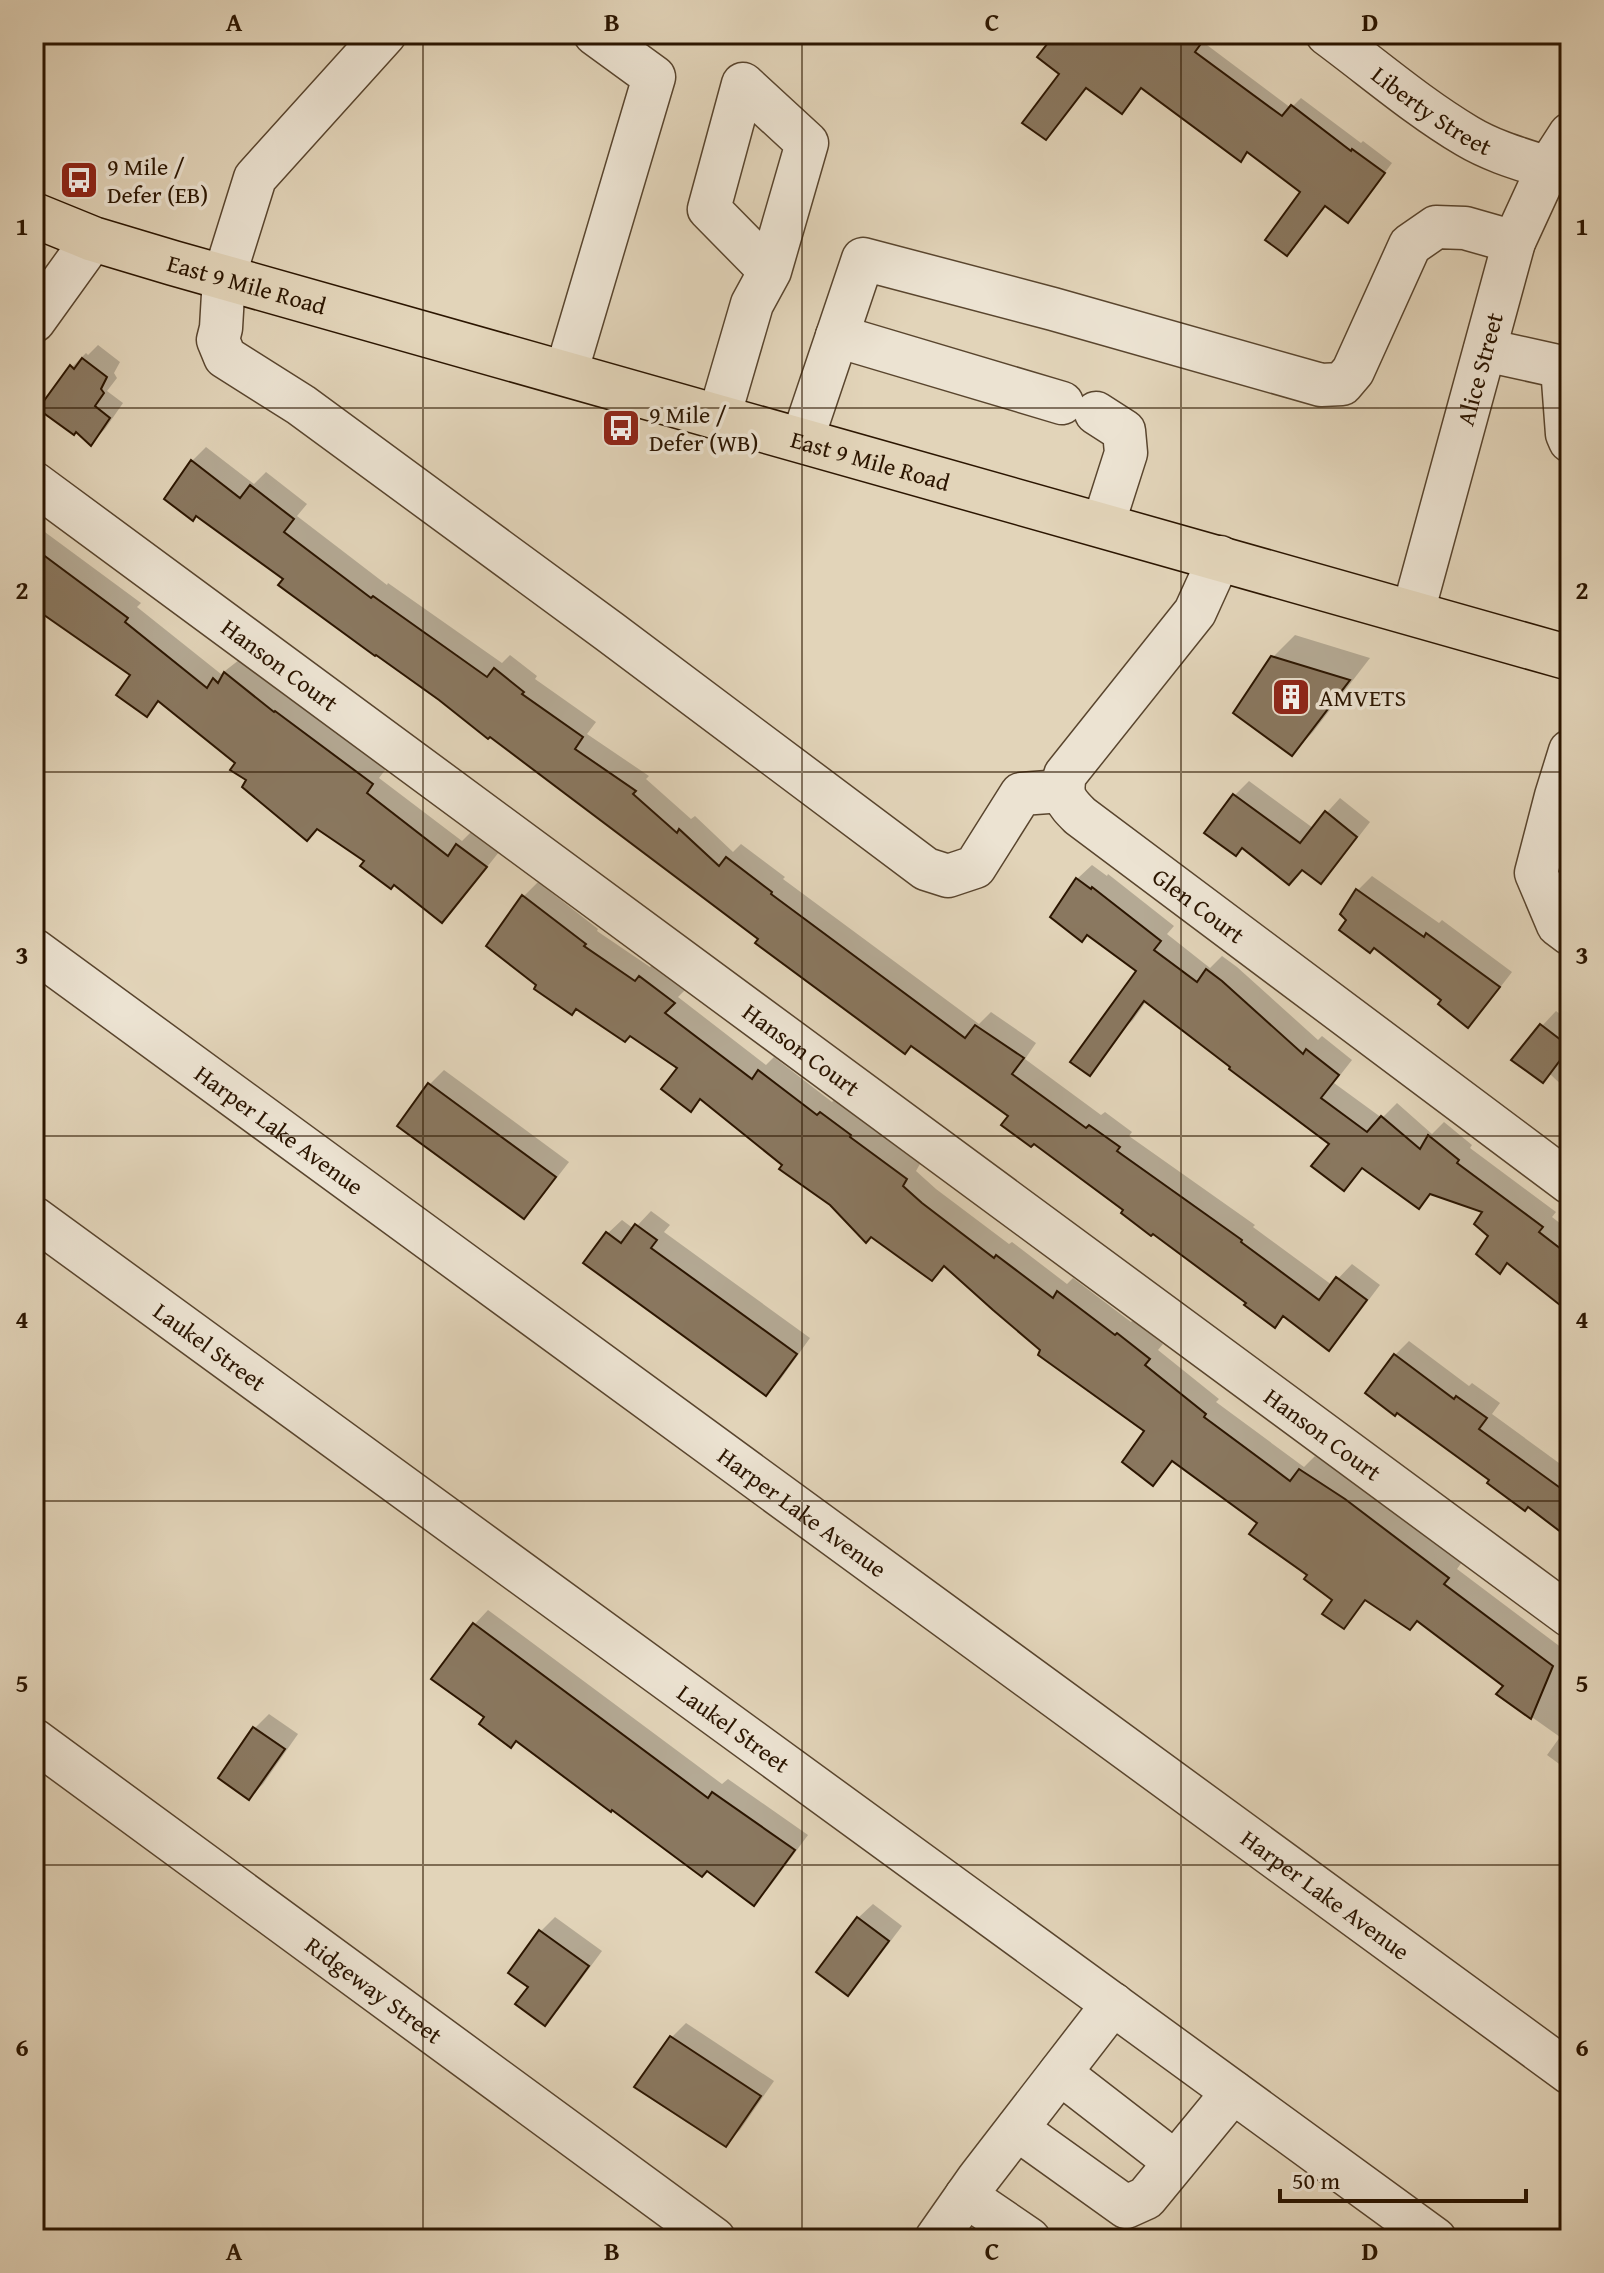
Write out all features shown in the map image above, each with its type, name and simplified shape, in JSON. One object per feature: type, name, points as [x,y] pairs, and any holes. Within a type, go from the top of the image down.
[{"type":"main road","name":"East 9 Mile Road","points":[[34,215],[93,239],[224,277],[1570,658]]},
{"type":"street","points":[[385,34],[255,178],[224,277],[218,340],[225,357],[301,405],[926,869],[948,876],[975,867],[1021,794],[1062,791],[1065,775],[1195,612],[1220,557]]},
{"type":"street","points":[[566,373],[654,77],[595,34]]},
{"type":"street","name":"Liberty Street","points":[[1327,34],[1467,136],[1494,150],[1548,168]]},
{"type":"street","name":"Alice Street","points":[[1413,612],[1514,242],[1548,168],[1570,134]]},
{"type":"street","points":[[802,440],[863,259],[1321,385],[1342,384],[1353,371],[1410,245],[1436,227],[1465,228],[1514,242]]},
{"type":"street","points":[[34,321],[93,239]]},
{"type":"street","points":[[719,417],[752,304],[770,271]]},
{"type":"street","points":[[837,336],[1079,408],[1124,431],[1126,453],[1103,525]]},
{"type":"street","points":[[1485,350],[1566,365],[1567,434],[1570,441]]},
{"type":"street","name":"Hanson Court","points":[[34,483],[1570,1616]]},
{"type":"street","points":[[1570,751],[1536,873],[1558,925],[1570,934]]},
{"type":"street","name":"Glen Court","points":[[1062,791],[1067,803],[1080,816],[1570,1183]]},
{"type":"street","name":"Harper Lake Avenue","points":[[34,950],[1570,2073]]},
{"type":"street","name":"Laukel Street","points":[[34,1218],[1435,2239]]},
{"type":"street","name":"Ridgeway Street","points":[[34,1740],[714,2239]]},
{"type":"street","points":[[936,2239],[1113,2004]]},
{"type":"street","points":[[1060,2073],[1175,2162]]},
{"type":"street","points":[[1017,2129],[1126,2207],[1146,2198],[1233,2092]]},
{"type":"street","points":[[966,2196],[1029,2239]]},
{"type":"building","points":[[1055,34],[1208,34],[1195,52],[1282,116],[1291,105],[1385,173],[1348,223],[1325,206],[1287,256],[1265,240],[1300,192],[1247,152],[1241,162],[1141,88],[1122,114],[1086,88],[1046,140],[1022,123],[1059,74],[1037,57]]},
{"type":"building","points":[[82,358],[107,377],[101,389],[104,393],[95,406],[110,418],[91,446],[76,432],[74,435],[38,409],[70,365],[74,369]]},
{"type":"building","points":[[191,460],[240,498],[250,485],[294,519],[284,532],[371,598],[373,596],[487,677],[494,668],[524,692],[522,694],[583,737],[575,749],[636,791],[633,794],[677,833],[679,829],[719,866],[726,857],[965,1038],[975,1025],[1024,1058],[1012,1074],[1086,1128],[1089,1125],[1120,1147],[1117,1151],[1242,1240],[1319,1300],[1336,1277],[1367,1300],[1329,1351],[1283,1316],[1275,1328],[1034,1144],[1031,1147],[1001,1125],[1008,1116],[911,1046],[905,1054],[755,943],[758,939],[490,737],[488,739],[439,700],[278,585],[283,579],[196,516],[193,521],[164,499]]},
{"type":"building","points":[[34,548],[128,618],[125,622],[207,688],[213,678],[218,683],[224,672],[373,784],[367,793],[448,856],[456,844],[487,867],[442,923],[394,885],[391,889],[360,866],[364,861],[317,829],[307,841],[242,787],[246,780],[230,770],[235,763],[158,701],[147,717],[116,695],[130,675],[34,608]]},
{"type":"building","name":"AMVETS","points":[[1271,656],[1350,680],[1292,756],[1233,713]]},
{"type":"building","points":[[1233,794],[1300,843],[1325,811],[1357,837],[1321,884],[1302,870],[1289,885],[1242,848],[1236,856],[1204,833]]},
{"type":"building","points":[[1076,878],[1161,941],[1154,950],[1197,982],[1206,969],[1303,1054],[1306,1049],[1339,1075],[1321,1098],[1367,1132],[1381,1116],[1420,1149],[1428,1135],[1459,1160],[1457,1163],[1543,1227],[1539,1232],[1570,1256],[1570,1313],[1507,1263],[1500,1274],[1476,1254],[1488,1236],[1474,1224],[1482,1212],[1430,1194],[1419,1209],[1362,1168],[1344,1191],[1311,1166],[1329,1144],[1144,1001],[1090,1076],[1070,1062],[1136,971],[1087,935],[1082,942],[1050,917]]},
{"type":"building","points":[[1356,889],[1424,937],[1426,933],[1500,987],[1468,1028],[1438,1004],[1441,1000],[1374,948],[1370,953],[1339,930],[1346,920],[1340,914]]},
{"type":"building","points":[[522,895],[586,944],[584,946],[635,981],[639,976],[675,1003],[665,1013],[752,1079],[758,1070],[817,1115],[820,1112],[851,1135],[907,1179],[903,1186],[922,1203],[994,1258],[996,1255],[1053,1298],[1057,1291],[1115,1335],[1117,1333],[1150,1359],[1145,1365],[1206,1414],[1204,1417],[1290,1481],[1299,1469],[1345,1499],[1449,1578],[1444,1584],[1553,1666],[1531,1719],[1496,1694],[1503,1686],[1417,1621],[1410,1630],[1365,1600],[1344,1629],[1322,1614],[1332,1600],[1304,1579],[1307,1575],[1249,1534],[1257,1523],[1172,1461],[1153,1486],[1122,1462],[1144,1431],[1038,1355],[1040,1350],[944,1266],[932,1281],[871,1237],[866,1243],[830,1205],[779,1169],[782,1165],[700,1099],[691,1112],[661,1089],[677,1068],[630,1036],[625,1042],[576,1009],[572,1015],[534,989],[536,985],[486,946]]},
{"type":"building","points":[[1540,1024],[1570,1047],[1543,1083],[1511,1060]]},
{"type":"building","points":[[428,1083],[556,1177],[524,1219],[397,1126]]},
{"type":"building","points":[[635,1224],[657,1240],[651,1248],[797,1354],[766,1396],[583,1263],[606,1232],[621,1243]]},
{"type":"building","points":[[1394,1354],[1454,1399],[1456,1396],[1487,1418],[1479,1429],[1570,1495],[1570,1539],[1528,1507],[1525,1511],[1487,1483],[1489,1480],[1365,1393]]},
{"type":"building","points":[[473,1623],[708,1798],[712,1792],[795,1850],[754,1906],[707,1871],[702,1877],[516,1741],[511,1748],[479,1724],[484,1717],[431,1679]]},
{"type":"building","points":[[253,1727],[285,1749],[249,1800],[218,1778]]},
{"type":"building","points":[[857,1917],[889,1941],[848,1996],[816,1972]]},
{"type":"building","points":[[539,1930],[589,1966],[545,2026],[515,2004],[528,1987],[508,1973]]},
{"type":"building","points":[[670,2036],[761,2096],[726,2147],[634,2087]]},
{"type":"place","name":"9 Mile / Defer (EB)","points":[[79,180]]},
{"type":"place","name":"9 Mile / Defer (WB)","points":[[621,428]]},
{"type":"place","name":"AMVETS","points":[[1291,697]]}]
